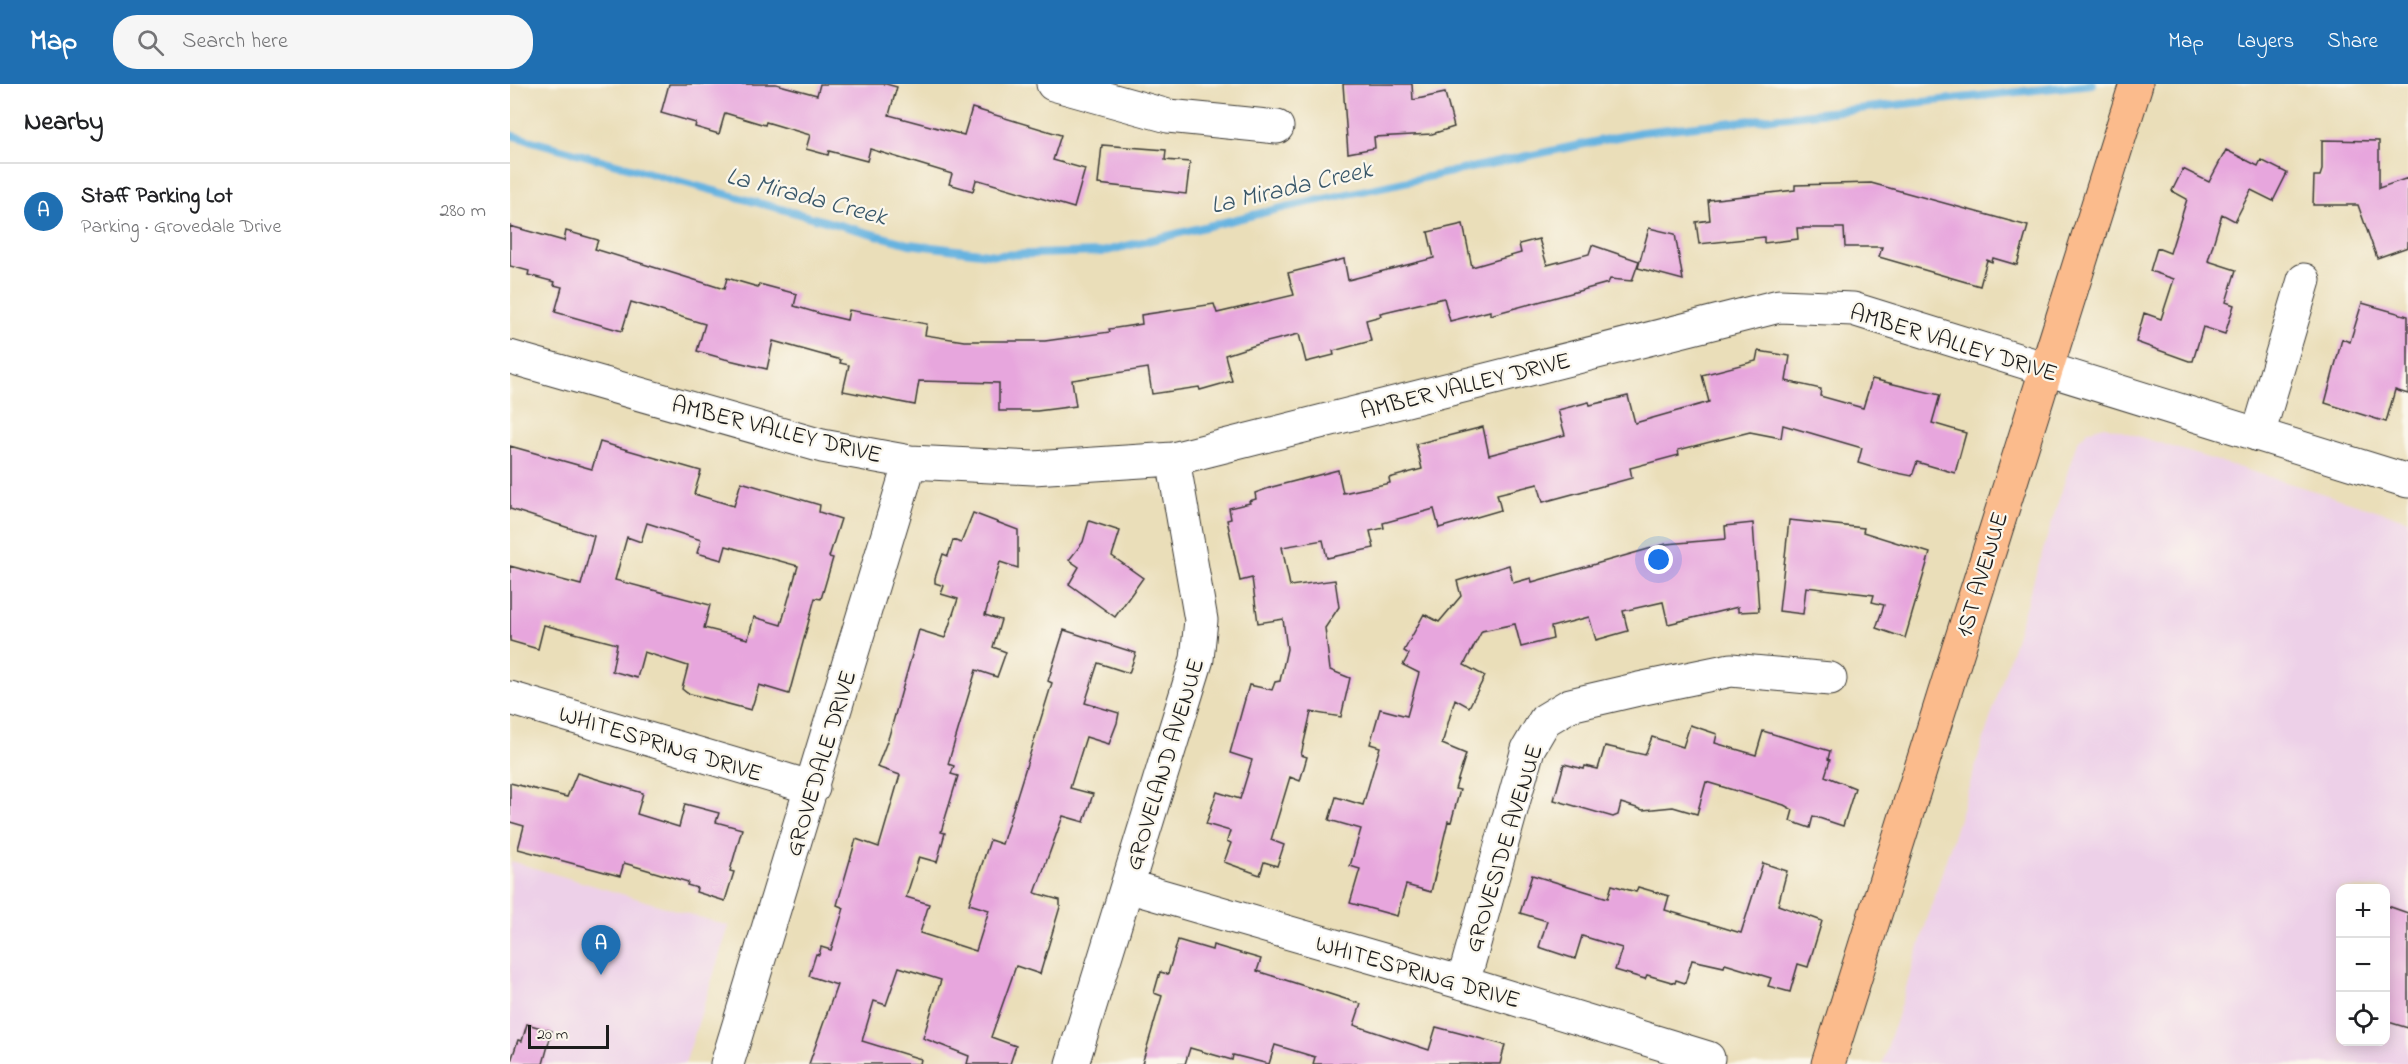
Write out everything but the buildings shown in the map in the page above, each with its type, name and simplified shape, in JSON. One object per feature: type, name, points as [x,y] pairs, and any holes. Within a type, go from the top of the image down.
[{"type":"main road","name":"1ST AVENUE","points":[[1828,1064],[2136,84]]},
{"type":"street","points":[[1053,84],[1168,116],[1277,127]]},
{"type":"street","points":[[2258,435],[2304,280]]},
{"type":"street","name":"AMBER VALLEY DRIVE","points":[[510,357],[822,446],[910,462],[1033,468],[1173,459],[1779,306],[1853,309],[2408,481]]},
{"type":"street","name":"GROVELAND AVENUE","points":[[1072,1064],[1197,659],[1202,620],[1173,459]]},
{"type":"street","name":"GROVEDALE DRIVE","points":[[727,1064],[813,788],[910,462]]},
{"type":"street","name":"GROVESIDE AVENUE","points":[[1463,983],[1528,749],[1545,720],[1570,705],[1731,670],[1830,679]]},
{"type":"street","name":"WHITESPRING DRIVE","points":[[510,698],[813,788]]},
{"type":"street","name":"WHITESPRING DRIVE","points":[[1127,886],[1463,983],[1708,1058]]},
{"type":"shaded area","points":[[2105,426],[2408,520],[2408,1064],[1882,1064],[2077,442],[2089,430]]},
{"type":"shaded area","points":[[511,861],[729,926],[685,1064],[510,1064]]},
{"type":"waterway","name":"La Mirada Creek","points":[[510,135],[909,244],[996,255],[1102,252],[1286,207],[1641,132],[2092,84]]},
{"type":"place","name":"Staff Parking Lot","points":[[601,975]]}]
